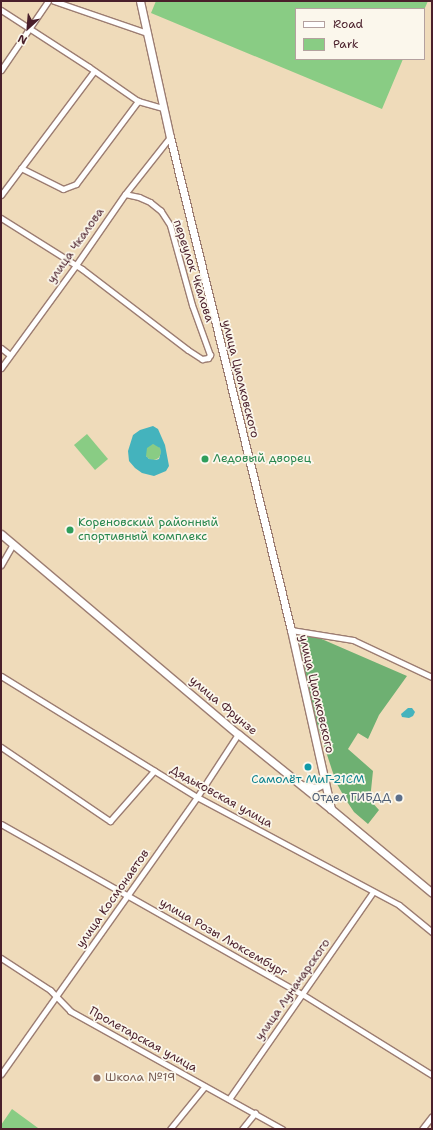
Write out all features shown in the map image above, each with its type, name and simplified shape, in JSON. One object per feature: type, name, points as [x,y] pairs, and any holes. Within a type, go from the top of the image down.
[{"type":"main road","name":"улица Циолковского","points":[[140,1],[163,108],[291,630],[332,809]]},
{"type":"main road","name":"улица Фрунзе","points":[[1,534],[238,734],[332,809],[432,893]]},
{"type":"main road","points":[[299,783],[315,788],[325,783]]},
{"type":"street","points":[[1,70],[48,1]]},
{"type":"street","points":[[54,1],[147,33]]},
{"type":"street","points":[[1,10],[138,101],[163,108]]},
{"type":"street","points":[[1,195],[94,71]]},
{"type":"street","points":[[21,168],[63,189],[76,184],[138,101]]},
{"type":"street","name":"улица Чкалова","points":[[1,368],[76,265],[125,194],[170,137]]},
{"type":"street","name":"переулок Чкалова","points":[[76,265],[188,350],[202,359],[208,358],[210,354],[192,306],[170,225],[161,210],[150,202],[139,197],[125,194]]},
{"type":"street","points":[[1,218],[76,265]]},
{"type":"street","points":[[1,348],[10,355]]},
{"type":"street","points":[[1,565],[13,544]]},
{"type":"street","points":[[291,630],[353,640],[432,677]]},
{"type":"street","name":"Дядьковская улица","points":[[1,676],[196,797],[398,906],[432,932]]},
{"type":"street","name":"улица Космонавтов","points":[[1,1074],[128,895],[238,734]]},
{"type":"street","points":[[1,747],[110,821],[154,771]]},
{"type":"street","name":"улица Розы Люксембург","points":[[1,824],[302,994],[432,1075]]},
{"type":"street","name":"улица Луначарского","points":[[229,1099],[373,892]]},
{"type":"street","name":"Пролетарская улица","points":[[1,958],[50,990],[70,1011],[282,1129]]},
{"type":"street","points":[[170,1129],[205,1086]]},
{"type":"street","points":[[242,1129],[254,1113]]},
{"type":"street","points":[[422,1129],[432,1116]]},
{"type":"green space","points":[[156,1],[428,1],[425,8],[295,8],[295,60],[403,60],[382,109],[151,13]]},
{"type":"green space","points":[[87,434],[108,459],[95,470],[74,445]]},
{"type":"green space","points":[[153,444],[159,446],[161,452],[159,458],[153,460],[147,458],[145,452],[147,446]]},
{"type":"green space","points":[[305,635],[317,637],[407,676],[379,715],[368,739],[358,733],[348,749],[373,771],[370,800],[379,810],[368,824],[354,812],[346,800],[337,784],[332,770],[317,724],[301,654],[300,640]]},
{"type":"green space","points":[[12,1109],[38,1128],[1,1128],[1,1125]]},
{"type":"water","points":[[153,426],[158,429],[165,445],[169,466],[166,471],[154,476],[142,473],[129,461],[128,451],[133,435],[140,430]],"holes":[[[153,444],[160,448],[161,452],[159,459],[149,459],[146,456],[147,448]]]},
{"type":"water","points":[[408,708],[412,708],[415,712],[413,716],[409,718],[402,717],[401,714]]},
{"type":"place","name":"Ледовый дворец","points":[[205,459]]},
{"type":"place","name":"Кореновский районный спортивный комплекс","points":[[70,530]]},
{"type":"place","name":"Самолёт МиГ-21СМ","points":[[308,767]]},
{"type":"place","name":"Отдел ГИБДД","points":[[399,798]]},
{"type":"place","name":"Школа №19","points":[[97,1078]]}]
